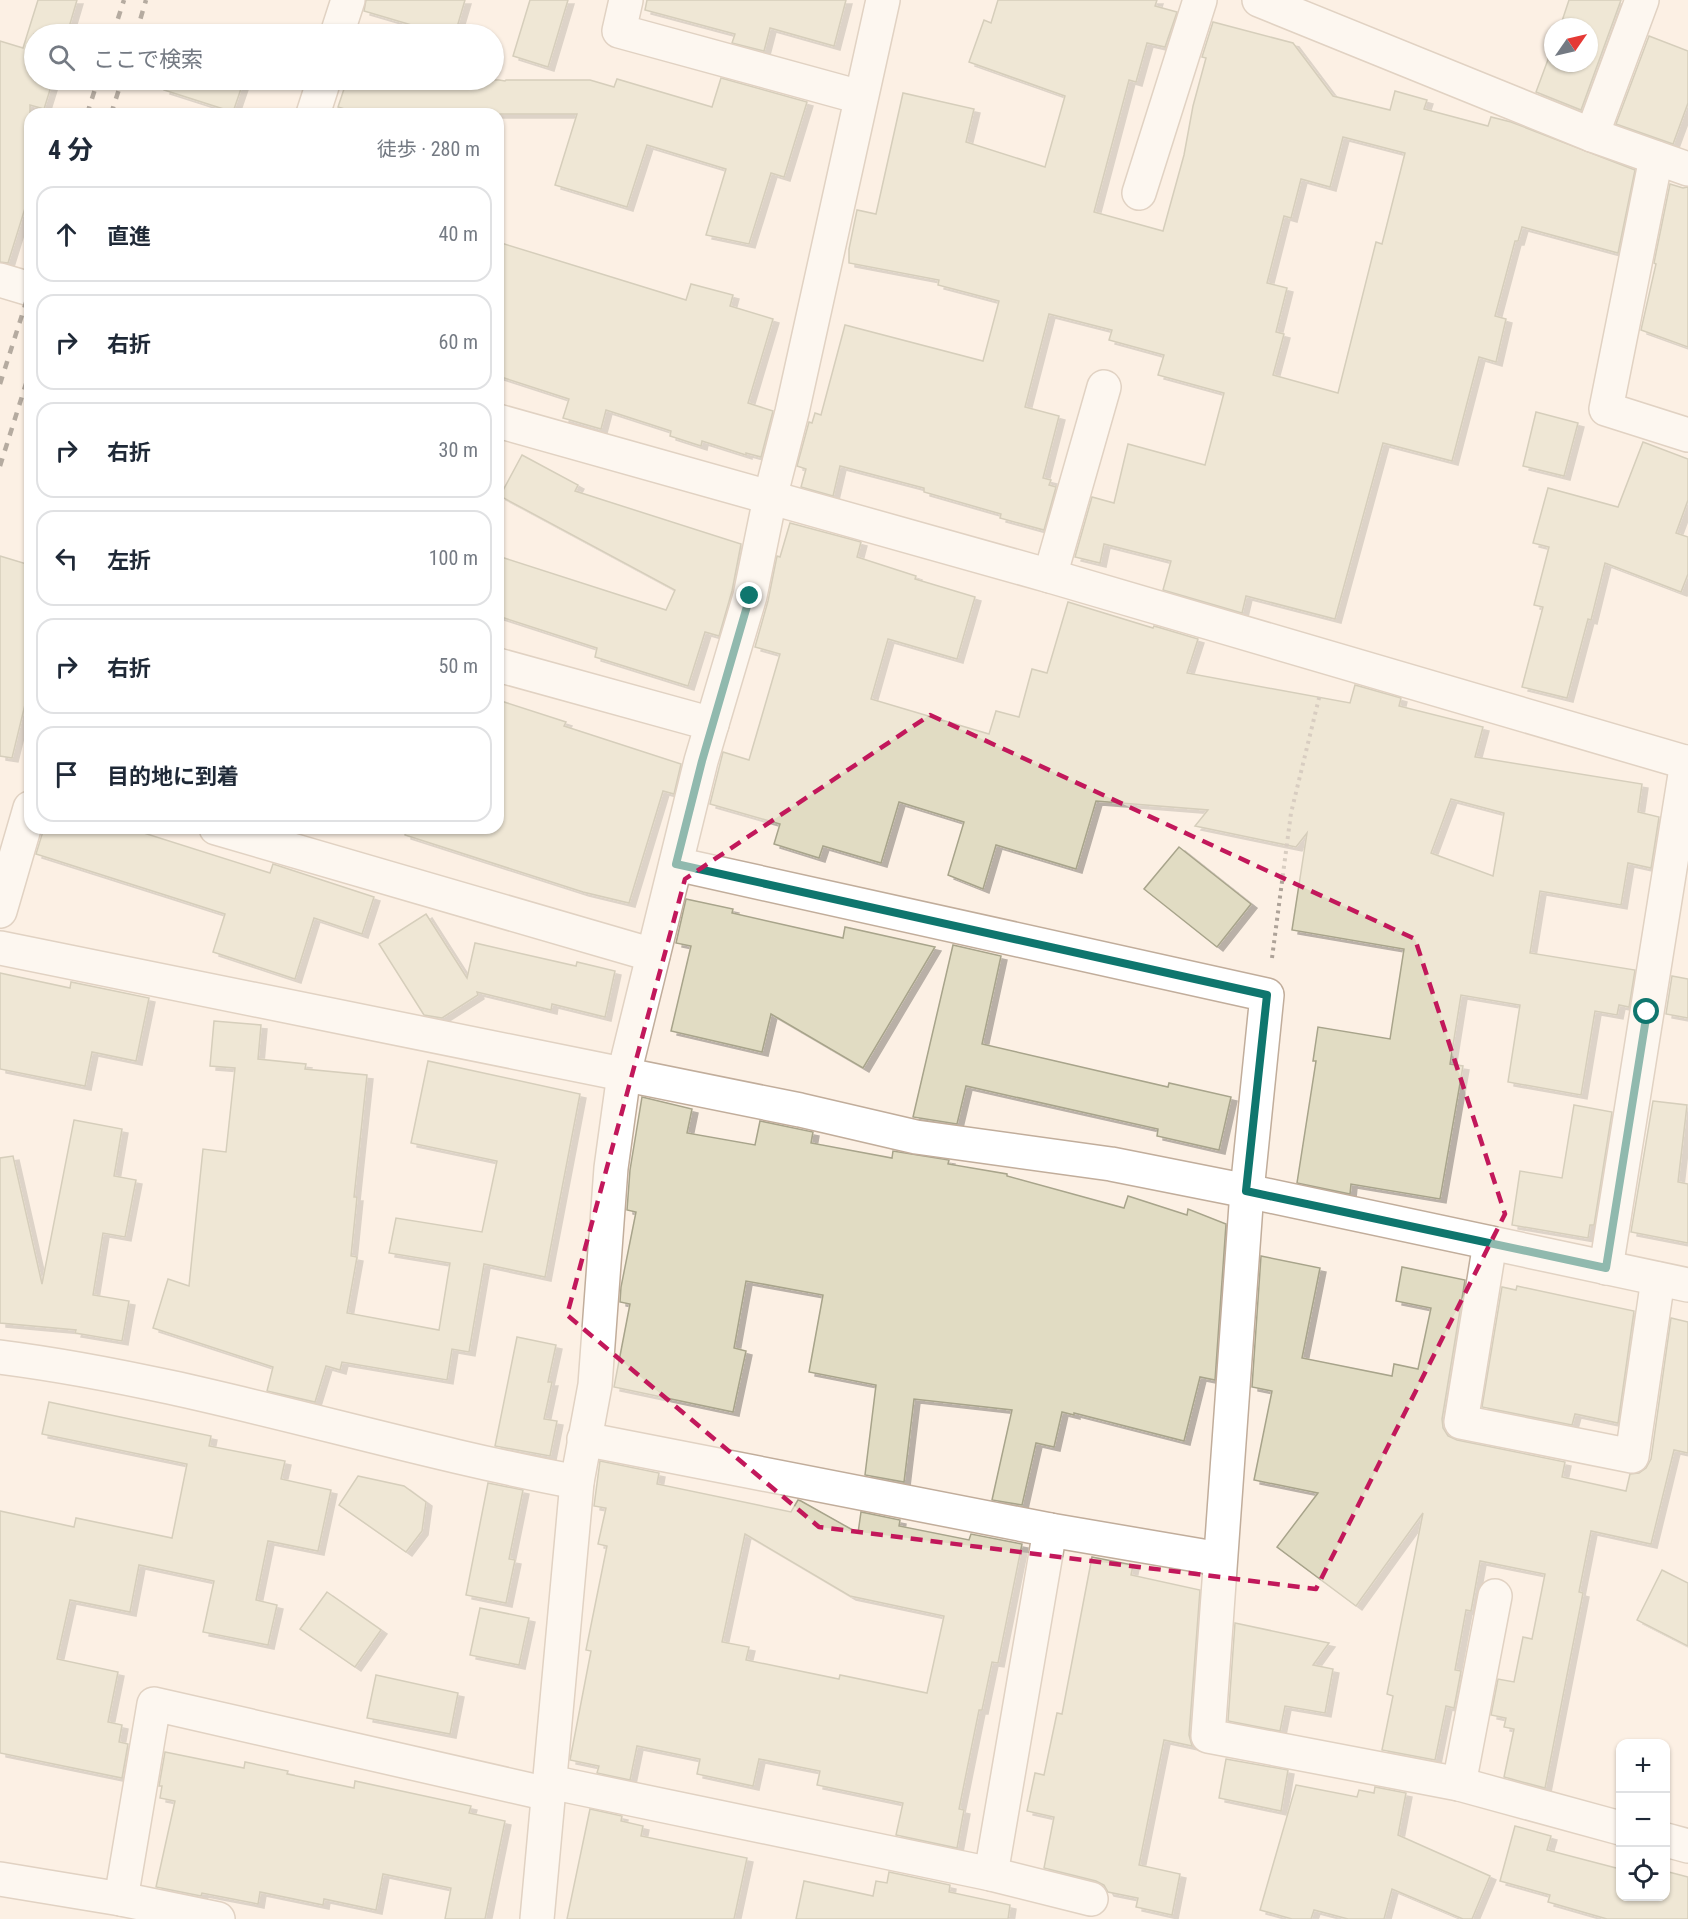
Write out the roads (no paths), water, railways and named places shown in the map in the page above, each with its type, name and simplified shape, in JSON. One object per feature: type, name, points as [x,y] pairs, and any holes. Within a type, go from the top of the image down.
[{"type":"street","points":[[340,24],[348,0]]},
{"type":"street","points":[[626,0],[619,31],[860,97]]},
{"type":"street","points":[[537,1919],[577,1482],[595,1385],[611,1168],[624,1074],[712,724],[750,596],[770,498],[792,412],[883,0]]},
{"type":"street","points":[[1139,194],[1200,0]]},
{"type":"street","points":[[1259,0],[1592,135],[1688,169]]},
{"type":"street","points":[[1592,135],[1642,0]]},
{"type":"street","points":[[315,108],[321,90]]},
{"type":"street","points":[[1656,158],[1606,409],[1688,435]]},
{"type":"street","points":[[0,280],[24,287]]},
{"type":"street","points":[[1050,576],[1104,387]]},
{"type":"street","points":[[504,424],[1050,576],[1687,763],[1606,1268]]},
{"type":"street","points":[[504,667],[712,724]]},
{"type":"street","points":[[0,911],[24,829]]},
{"type":"street","points":[[237,834],[653,955]]},
{"type":"street","points":[[676,864],[1267,995],[1246,1191],[1208,1736],[1459,1784],[1616,1827]]},
{"type":"street","points":[[0,948],[800,1110],[916,1137],[1111,1164],[1246,1191],[1490,1243],[1606,1268],[1673,1282],[1632,1456],[1461,1422],[1490,1243]]},
{"type":"street","points":[[0,1357],[125,1379],[285,1413],[512,1470],[577,1482]]},
{"type":"street","points":[[584,1439],[1050,1530],[1220,1559]]},
{"type":"street","points":[[991,1875],[1050,1530]]},
{"type":"street","points":[[1459,1784],[1496,1596]]},
{"type":"street","points":[[121,1899],[154,1704],[549,1788],[991,1875],[1091,1899]]},
{"type":"street","points":[[1670,1841],[1688,1846]]},
{"type":"street","points":[[0,1879],[121,1899],[218,1919]]},
{"type":"railway","points":[[116,24],[124,0]]},
{"type":"railway","points":[[139,24],[146,0]]},
{"type":"railway","points":[[89,108],[95,90]]},
{"type":"railway","points":[[113,108],[119,90]]},
{"type":"railway","points":[[0,384],[24,309]]},
{"type":"railway","points":[[0,466],[24,390]]}]
